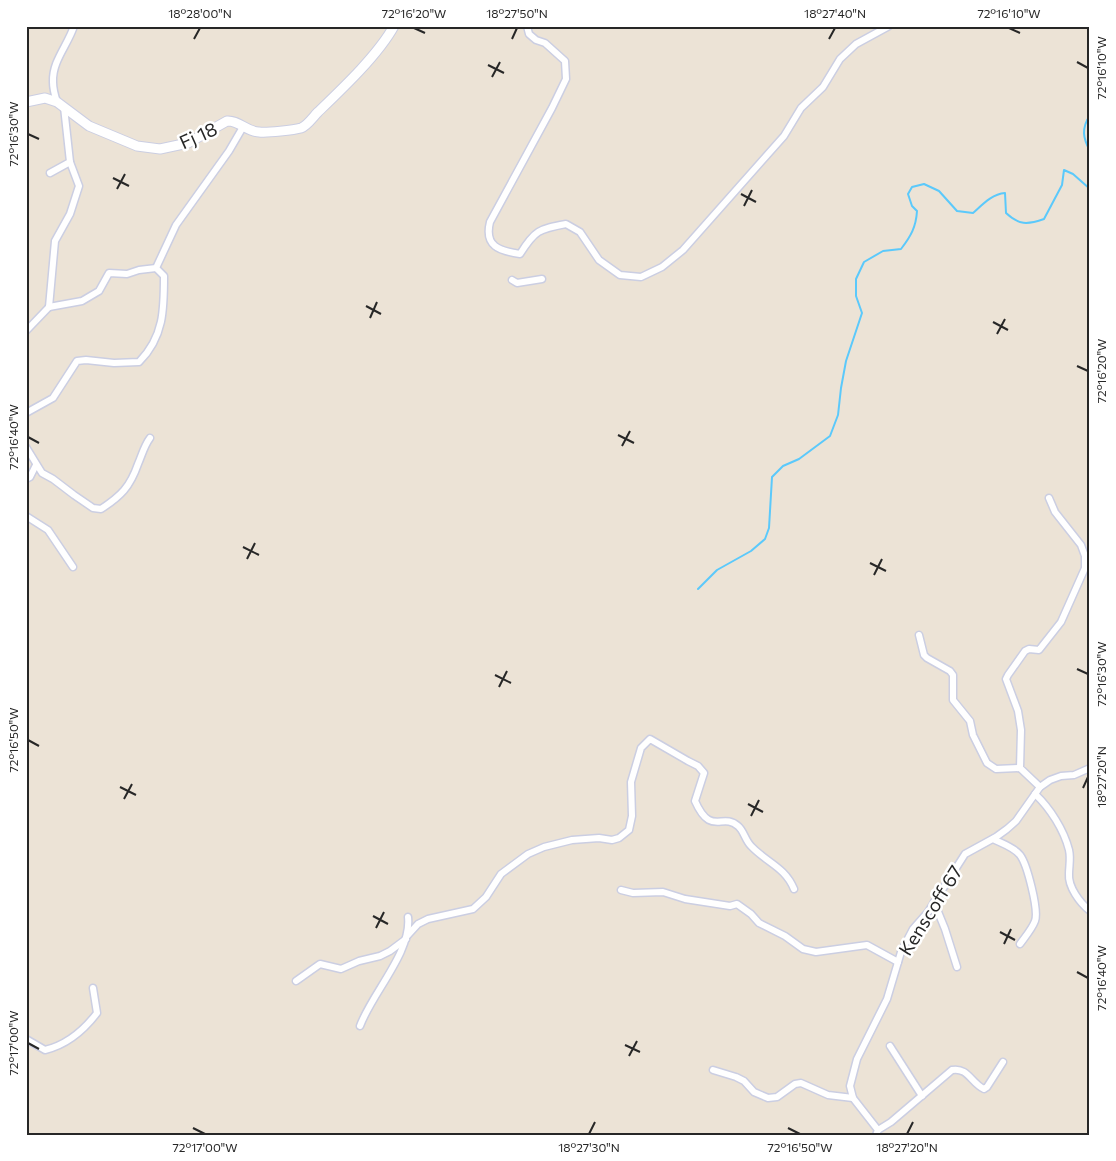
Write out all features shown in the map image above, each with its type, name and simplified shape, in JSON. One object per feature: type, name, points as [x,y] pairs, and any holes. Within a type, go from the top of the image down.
[{"type":"street","points":[[48,308],[55,241],[70,214],[79,186],[70,162],[60,105],[52,83],[54,69],[74,26]]},
{"type":"street","name":"Fj 18","points":[[60,105],[89,126],[137,146],[160,149],[188,143],[227,121],[234,121],[243,127],[258,132],[302,128],[378,49],[394,26]]},
{"type":"street","points":[[528,26],[529,34],[536,40],[545,43],[565,61],[566,79],[490,222],[488,229],[489,239],[499,249],[520,254],[536,232],[543,228],[566,224],[580,232],[598,260],[620,275],[641,278],[662,267],[683,250],[784,136],[801,108],[823,87],[840,59],[856,44],[889,26]]},
{"type":"street","points":[[26,102],[45,98],[60,105]]},
{"type":"street","points":[[156,268],[176,224],[243,127]]},
{"type":"street","points":[[50,174],[70,162]]},
{"type":"street","points":[[26,331],[48,308],[82,301],[99,291],[109,273],[126,274],[156,268]]},
{"type":"street","points":[[26,413],[53,398],[78,361],[139,362],[155,342],[164,306],[164,276],[156,268]]},
{"type":"street","points":[[512,280],[517,283],[542,279]]},
{"type":"street","points":[[26,447],[42,473],[93,508],[101,509],[114,501],[131,482],[143,450],[150,438]]},
{"type":"street","points":[[26,479],[30,477],[36,465]]},
{"type":"street","points":[[1020,768],[1021,730],[1018,711],[1007,683],[1008,675],[1025,651],[1029,649],[1039,650],[1062,622],[1085,568],[1085,556],[1081,545],[1055,512],[1050,498]]},
{"type":"street","points":[[26,516],[48,530],[73,567]]},
{"type":"street","points":[[919,635],[927,658],[950,671],[953,675],[954,700],[970,721],[973,735],[987,763],[996,769],[1020,768],[1040,787]]},
{"type":"street","points":[[296,981],[320,964],[341,969],[359,960],[380,956],[390,951],[406,938],[418,924],[428,919],[473,908],[486,897],[501,874],[528,854],[572,840],[599,838],[612,840],[619,838],[629,830],[632,816],[631,782],[641,748],[650,739],[698,766],[704,773],[695,801],[704,817],[715,822],[731,823],[738,826],[742,830],[744,838],[763,858],[787,874],[794,889]]},
{"type":"street","name":"Kenscoff 67","points":[[853,1098],[850,1086],[857,1059],[887,999],[901,952],[914,929],[965,854],[993,839],[1016,821],[1040,787],[1050,780],[1061,776],[1074,775],[1090,768]]},
{"type":"street","points":[[1035,794],[1046,804],[1057,822],[1069,849],[1069,878],[1078,899],[1090,910]]},
{"type":"street","points":[[993,839],[1019,853],[1024,863],[1033,895],[1036,914],[1034,924],[1020,944]]},
{"type":"street","points":[[621,890],[633,893],[663,892],[685,899],[730,906],[737,904],[751,914],[759,923],[785,936],[802,949],[816,952],[867,946],[898,962]]},
{"type":"street","points":[[934,902],[946,929],[957,967]]},
{"type":"street","points":[[360,1026],[406,938],[409,927],[408,916]]},
{"type":"street","points":[[26,1039],[45,1050],[54,1048],[68,1040],[91,1021],[97,1012],[93,988]]},
{"type":"street","points":[[890,1046],[922,1096]]},
{"type":"street","points":[[713,1070],[736,1077],[744,1081],[754,1092],[772,1099],[795,1084],[801,1083],[828,1095],[853,1098],[877,1132],[952,1070],[958,1069],[969,1074],[984,1089],[1003,1062]]},
{"type":"waterway","points":[[1090,115],[1084,129],[1090,151]]},
{"type":"waterway","points":[[698,589],[717,570],[751,551],[765,539],[769,528],[772,477],[783,466],[799,459],[830,436],[838,415],[846,361],[862,313],[856,296],[856,279],[864,262],[883,251],[901,249],[908,240],[914,227],[917,211],[912,206],[908,194],[912,187],[924,184],[939,191],[957,211],[973,213],[992,197],[1005,193],[1006,213],[1015,220],[1024,223],[1044,219],[1062,185],[1064,170],[1073,174],[1090,189]]}]
